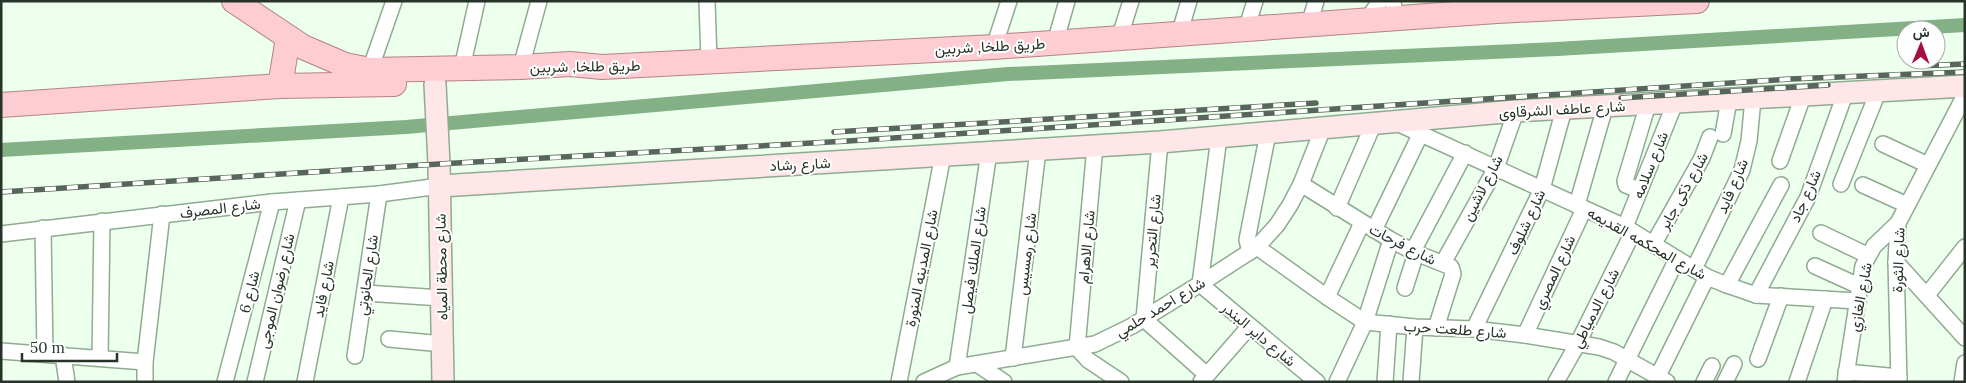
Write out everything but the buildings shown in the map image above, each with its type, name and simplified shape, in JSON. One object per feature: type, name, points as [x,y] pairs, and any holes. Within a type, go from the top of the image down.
[{"type":"main road","name":"طريق طلخا, شربين","points":[[234,1],[288,38],[345,65],[370,70],[521,67],[570,64],[602,67],[709,60],[994,47],[1309,25],[1384,10],[1690,2]]},
{"type":"main road","points":[[280,86],[288,38]]},
{"type":"main road","points":[[1,104],[280,86],[435,92],[588,71],[602,67]]},
{"type":"street","points":[[370,70],[394,1]]},
{"type":"street","points":[[462,68],[477,1]]},
{"type":"street","points":[[521,67],[538,1]]},
{"type":"street","points":[[708,1],[709,60]]},
{"type":"street","points":[[994,47],[1009,1]]},
{"type":"street","points":[[1055,43],[1067,1]]},
{"type":"street","points":[[1120,38],[1130,1]]},
{"type":"street","points":[[1179,34],[1189,1]]},
{"type":"street","points":[[1246,30],[1255,1]]},
{"type":"street","points":[[1309,25],[1316,1]]},
{"type":"street","name":"شارع عاطف الشرقاوى","points":[[1160,142],[1516,111],[1965,86]]},
{"type":"street","name":"شارع محطة المياه","points":[[435,92],[440,186],[443,382]]},
{"type":"street","points":[[1841,184],[1878,92]]},
{"type":"street","name":"شارع جاد","points":[[1756,295],[1808,197],[1844,94]]},
{"type":"street","name":"شارع الثورة","points":[[1899,379],[1896,262],[1898,224],[1965,95]]},
{"type":"street","points":[[1780,161],[1803,96]]},
{"type":"street","name":"شارع فايد","points":[[1694,269],[1742,170],[1749,141],[1753,99]]},
{"type":"street","name":"شارع ذكى جابر","points":[[1653,244],[1717,135],[1728,100]]},
{"type":"street","name":"شارع سلامه","points":[[1629,230],[1639,190],[1675,103]]},
{"type":"street","points":[[1639,190],[1626,185],[1625,180],[1648,104]]},
{"type":"street","name":"شارع المصري","points":[[1525,335],[1580,207],[1605,107]]},
{"type":"street","name":"شارع شلوف","points":[[1474,330],[1542,189],[1564,109]]},
{"type":"street","name":"شارع لاشين","points":[[1443,263],[1496,168],[1516,111]]},
{"type":"street","points":[[1337,208],[1384,122]]},
{"type":"street","name":"شارع المحكمه القديمه","points":[[1384,122],[1420,133],[1629,230],[1694,269],[1727,286],[1756,295],[1825,299],[1858,294]]},
{"type":"street","name":"شارع احمد حلمي","points":[[924,382],[957,367],[1095,344],[1116,335],[1144,319],[1200,284],[1254,249],[1277,225],[1301,184],[1323,128]]},
{"type":"street","points":[[1254,249],[1247,240],[1268,133]]},
{"type":"street","points":[[1327,297],[1420,133]]},
{"type":"street","points":[[1200,284],[1219,137]]},
{"type":"street","name":"شارع رشاد","points":[[440,186],[1160,142]]},
{"type":"street","name":"شارع التحرير","points":[[1144,319],[1160,142]]},
{"type":"street","points":[[1883,144],[1928,165]]},
{"type":"street","name":"شارع الاهرام","points":[[1077,348],[1095,146]]},
{"type":"street","name":"شارع رمسيس","points":[[1013,358],[1038,150]]},
{"type":"street","name":"شارع الملك فيصل","points":[[957,367],[989,152]]},
{"type":"street","points":[[1405,288],[1414,252],[1465,153]]},
{"type":"street","name":"شارع المدينه المنورة","points":[[899,382],[943,155]]},
{"type":"street","name":"شارع فرحات","points":[[1301,184],[1391,240],[1414,252],[1450,266],[1453,271],[1436,328]]},
{"type":"street","points":[[1727,286],[1781,185]]},
{"type":"street","points":[[1863,185],[1907,205]]},
{"type":"street","name":"شارع المصرف","points":[[1,234],[162,214],[272,202],[379,194],[440,186]]},
{"type":"street","name":"شارع الحانوتي","points":[[355,356],[379,194]]},
{"type":"street","name":"شارع فايد","points":[[305,382],[341,197]]},
{"type":"street","name":"شارع رضوان الموجى","points":[[255,382],[298,200]]},
{"type":"street","name":"شارع 6","points":[[225,382],[272,202]]},
{"type":"street","points":[[145,382],[145,362],[162,214]]},
{"type":"street","points":[[100,358],[102,221]]},
{"type":"street","name":"شارع الغازي","points":[[1846,377],[1858,294],[1867,255],[1898,224]]},
{"type":"street","points":[[43,228],[44,354]]},
{"type":"street","name":"شارع الدمياطي","points":[[1556,382],[1578,343],[1629,230]]},
{"type":"street","points":[[1821,233],[1867,255]]},
{"type":"street","points":[[1337,382],[1365,322],[1391,240]]},
{"type":"street","points":[[1927,296],[1965,247]]},
{"type":"street","name":"شارع طلعت حرب","points":[[1254,249],[1365,322],[1525,335],[1599,347],[1628,359],[1657,378]]},
{"type":"street","points":[[1616,382],[1677,259]]},
{"type":"street","points":[[1896,262],[1963,331]]},
{"type":"street","points":[[1815,266],[1858,294]]},
{"type":"street","points":[[1657,378],[1707,276]]},
{"type":"street","name":"شارع داير البندر","points":[[1200,284],[1317,382]]},
{"type":"street","points":[[365,292],[442,298]]},
{"type":"street","points":[[1758,359],[1782,296]]},
{"type":"street","points":[[1802,381],[1825,299]]},
{"type":"street","points":[[1144,319],[1209,377],[1250,327]]},
{"type":"street","points":[[1385,382],[1389,324]]},
{"type":"street","points":[[1411,382],[1415,327]]},
{"type":"street","points":[[389,339],[443,344]]},
{"type":"street","points":[[1077,348],[1088,360],[1121,382]]},
{"type":"street","points":[[1,351],[145,362]]},
{"type":"street","points":[[63,355],[67,382]]},
{"type":"street","points":[[1962,382],[1965,363]]},
{"type":"street","points":[[977,364],[1004,382]]},
{"type":"street","points":[[1725,382],[1734,364]]},
{"type":"street","points":[[1704,382],[1712,366]]},
{"type":"street","points":[[1846,377],[1899,379]]},
{"type":"waterway","points":[[1,150],[406,127],[1008,74],[1557,49],[1965,25]]},
{"type":"railway","points":[[1946,65],[1965,64]]},
{"type":"railway","points":[[1,192],[439,164],[848,141],[1790,79],[1965,72]]},
{"type":"railway","points":[[1621,98],[1828,85]]},
{"type":"railway","points":[[834,132],[1316,103]]}]
